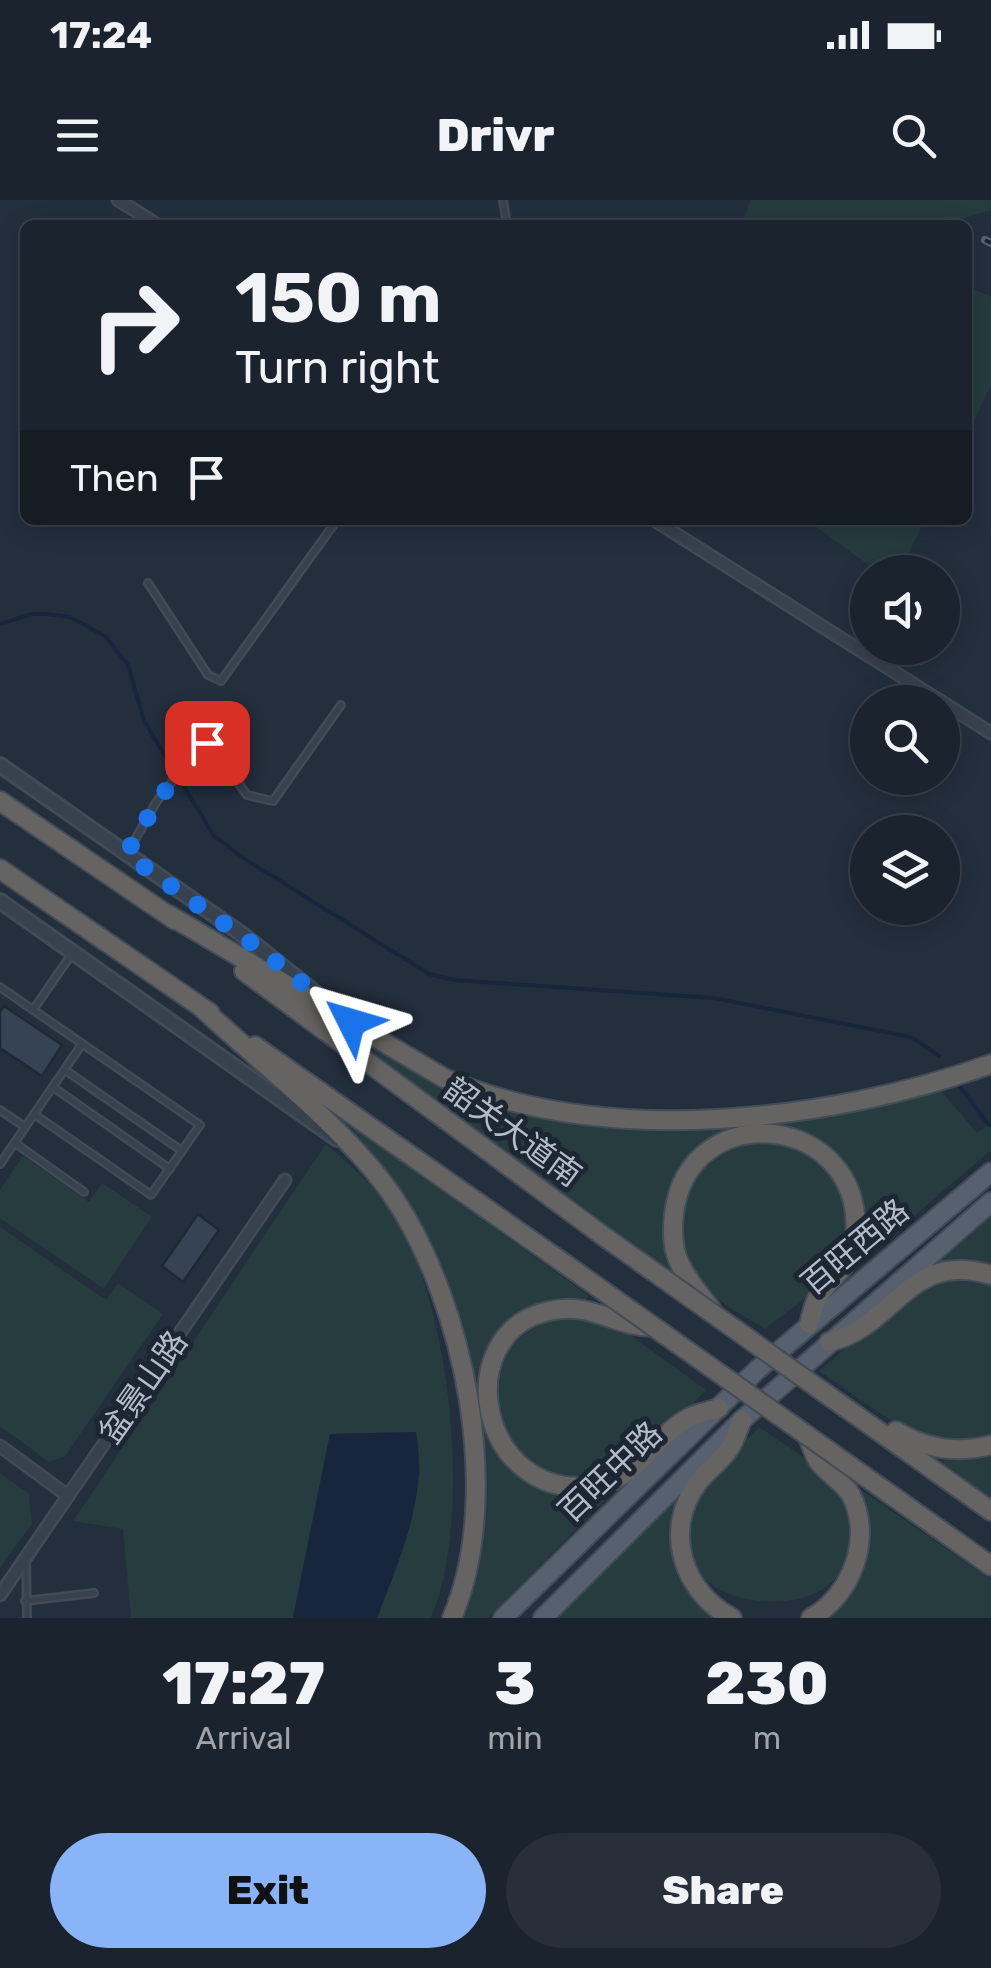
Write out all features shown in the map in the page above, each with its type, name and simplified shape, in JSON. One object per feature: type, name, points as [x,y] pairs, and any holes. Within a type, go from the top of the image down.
[{"type":"highway","name":"韶关大道南","points":[[0,801],[168,915],[602,1235],[991,1511]]},
{"type":"highway","points":[[0,869],[991,1566]]},
{"type":"highway","points":[[168,915],[424,1067],[484,1095],[559,1112],[618,1119],[685,1120],[842,1103],[918,1087],[991,1064]]},
{"type":"highway","points":[[202,1008],[358,1155],[391,1195],[418,1240],[442,1294],[468,1406],[474,1490],[470,1556],[452,1618]]},
{"type":"highway","points":[[719,1318],[681,1267],[672,1233],[680,1188],[688,1172],[712,1149],[740,1135],[782,1134],[819,1150],[838,1167],[855,1207],[854,1245],[843,1270],[817,1297],[810,1324]]},
{"type":"highway","points":[[830,1342],[850,1338],[922,1278],[966,1270],[991,1275]]},
{"type":"highway","points":[[653,1327],[631,1327],[606,1313],[572,1308],[539,1314],[511,1333],[490,1375],[489,1416],[511,1457],[550,1482],[579,1487],[612,1481],[628,1472],[687,1418],[719,1408]]},
{"type":"highway","points":[[732,1618],[710,1605],[692,1583],[680,1535],[691,1494],[729,1450],[742,1420]]},
{"type":"highway","points":[[870,1426],[894,1430],[936,1448],[962,1451],[989,1446]]},
{"type":"highway","points":[[809,1440],[818,1462],[852,1497],[860,1536],[849,1579],[832,1603],[811,1618]]},
{"type":"main road","name":"百旺西路","points":[[758,1369],[991,1172]]},
{"type":"main road","name":"百旺西路","points":[[776,1389],[991,1202]]},
{"type":"main road","name":"百旺中路","points":[[503,1618],[758,1369]]},
{"type":"main road","name":"百旺中路","points":[[543,1618],[776,1389]]},
{"type":"street","points":[[118,200],[150,220]]},
{"type":"street","points":[[662,525],[991,732]]},
{"type":"street","points":[[0,765],[266,953],[351,1022]]},
{"type":"street","points":[[0,901],[358,1155]]},
{"type":"street","name":"盆景山路","points":[[0,1594],[285,1180]]},
{"type":"street","points":[[0,1446],[68,1496]]},
{"type":"lane","points":[[148,583],[202,667],[211,678],[222,680],[332,525]]},
{"type":"lane","points":[[126,854],[157,802],[202,744],[210,744],[247,795],[276,800],[342,704]]},
{"type":"lane","points":[[34,1010],[72,952]]},
{"type":"lane","points":[[0,987],[200,1125],[151,1195],[34,1114]]},
{"type":"lane","points":[[0,1164],[82,1044]]},
{"type":"lane","points":[[65,1070],[182,1151]]},
{"type":"lane","points":[[53,1087],[170,1169]]},
{"type":"lane","points":[[0,1110],[25,1128]]},
{"type":"lane","points":[[15,1142],[84,1192]]},
{"type":"lane","points":[[26,1557],[27,1618]]},
{"type":"lane","points":[[25,1601],[94,1593]]},
{"type":"green space","points":[[751,200],[991,200],[991,210],[958,220],[743,220]]},
{"type":"green space","points":[[972,288],[991,297],[991,385],[972,425]]},
{"type":"green space","points":[[814,525],[922,525],[908,555],[855,555]]},
{"type":"green space","points":[[341,1028],[461,1094],[543,1117],[656,1128],[871,1106],[940,1090],[977,1133],[991,1123],[991,1150],[858,1264],[864,1229],[861,1202],[855,1182],[836,1154],[810,1136],[780,1127],[750,1128],[720,1137],[694,1156],[675,1182],[664,1223],[666,1249],[673,1268],[668,1270],[344,1038],[337,1031]]},
{"type":"green space","points":[[340,1118],[589,1296],[536,1309],[521,1319],[504,1347],[483,1414],[504,1458],[540,1487],[577,1495],[612,1493],[488,1618],[458,1618],[477,1558],[456,1318]]},
{"type":"green space","points":[[763,1142],[799,1150],[826,1168],[842,1196],[847,1232],[837,1269],[765,1329],[703,1286],[685,1255],[680,1232],[681,1210],[688,1190],[701,1172],[738,1147]]},
{"type":"green space","points":[[326,1144],[368,1183],[394,1216],[419,1269],[433,1316],[451,1422],[453,1477],[444,1577],[431,1618],[377,1618],[420,1473],[416,1432],[330,1434],[293,1618],[131,1618],[123,1529],[73,1521]]},
{"type":"green space","points":[[23,1156],[89,1202],[102,1183],[152,1217],[104,1289],[0,1218],[0,1190]]},
{"type":"green space","points":[[991,1214],[991,1268],[931,1266]]},
{"type":"green space","points":[[0,1227],[106,1300],[118,1283],[163,1314],[65,1456],[49,1462],[0,1426]]},
{"type":"green space","points":[[942,1279],[991,1284],[991,1437],[969,1443],[923,1436],[878,1412],[819,1371],[921,1284]]},
{"type":"green space","points":[[566,1316],[615,1324],[706,1390],[644,1452],[600,1479],[568,1482],[539,1471],[516,1449],[501,1421],[496,1390],[503,1359],[526,1333]]},
{"type":"green space","points":[[759,1427],[803,1457],[833,1484],[849,1517],[847,1560],[834,1581],[813,1594],[788,1601],[734,1596],[711,1584],[695,1568],[689,1547],[690,1518],[702,1488]]},
{"type":"green space","points":[[991,1454],[991,1498],[943,1465],[944,1460]]},
{"type":"green space","points":[[0,1473],[29,1494],[32,1524],[0,1567]]},
{"type":"green space","points":[[857,1487],[991,1580],[991,1618],[825,1618],[849,1590],[862,1558],[864,1524]]},
{"type":"green space","points":[[677,1499],[674,1532],[679,1565],[692,1594],[715,1618],[558,1618]]},
{"type":"water","points":[[416,1432],[419,1456],[415,1504],[403,1550],[377,1618],[293,1618],[330,1434]]},
{"type":"building","points":[[4,1006],[62,1045],[42,1076],[0,1048],[0,1012]]},
{"type":"building","points":[[198,1214],[219,1230],[183,1282],[162,1266]]},
{"type":"waterway","points":[[0,624],[32,614],[47,614],[70,617],[105,636],[128,665],[144,721],[214,836],[429,974],[454,980],[714,998],[911,1037],[939,1056]]},
{"type":"waterway","points":[[957,1083],[989,1125]]},
{"type":"railway","points":[[985,240],[991,243]]},
{"type":"route","points":[[207,743],[200,745],[157,802],[126,854],[260,949],[351,1022]]}]
